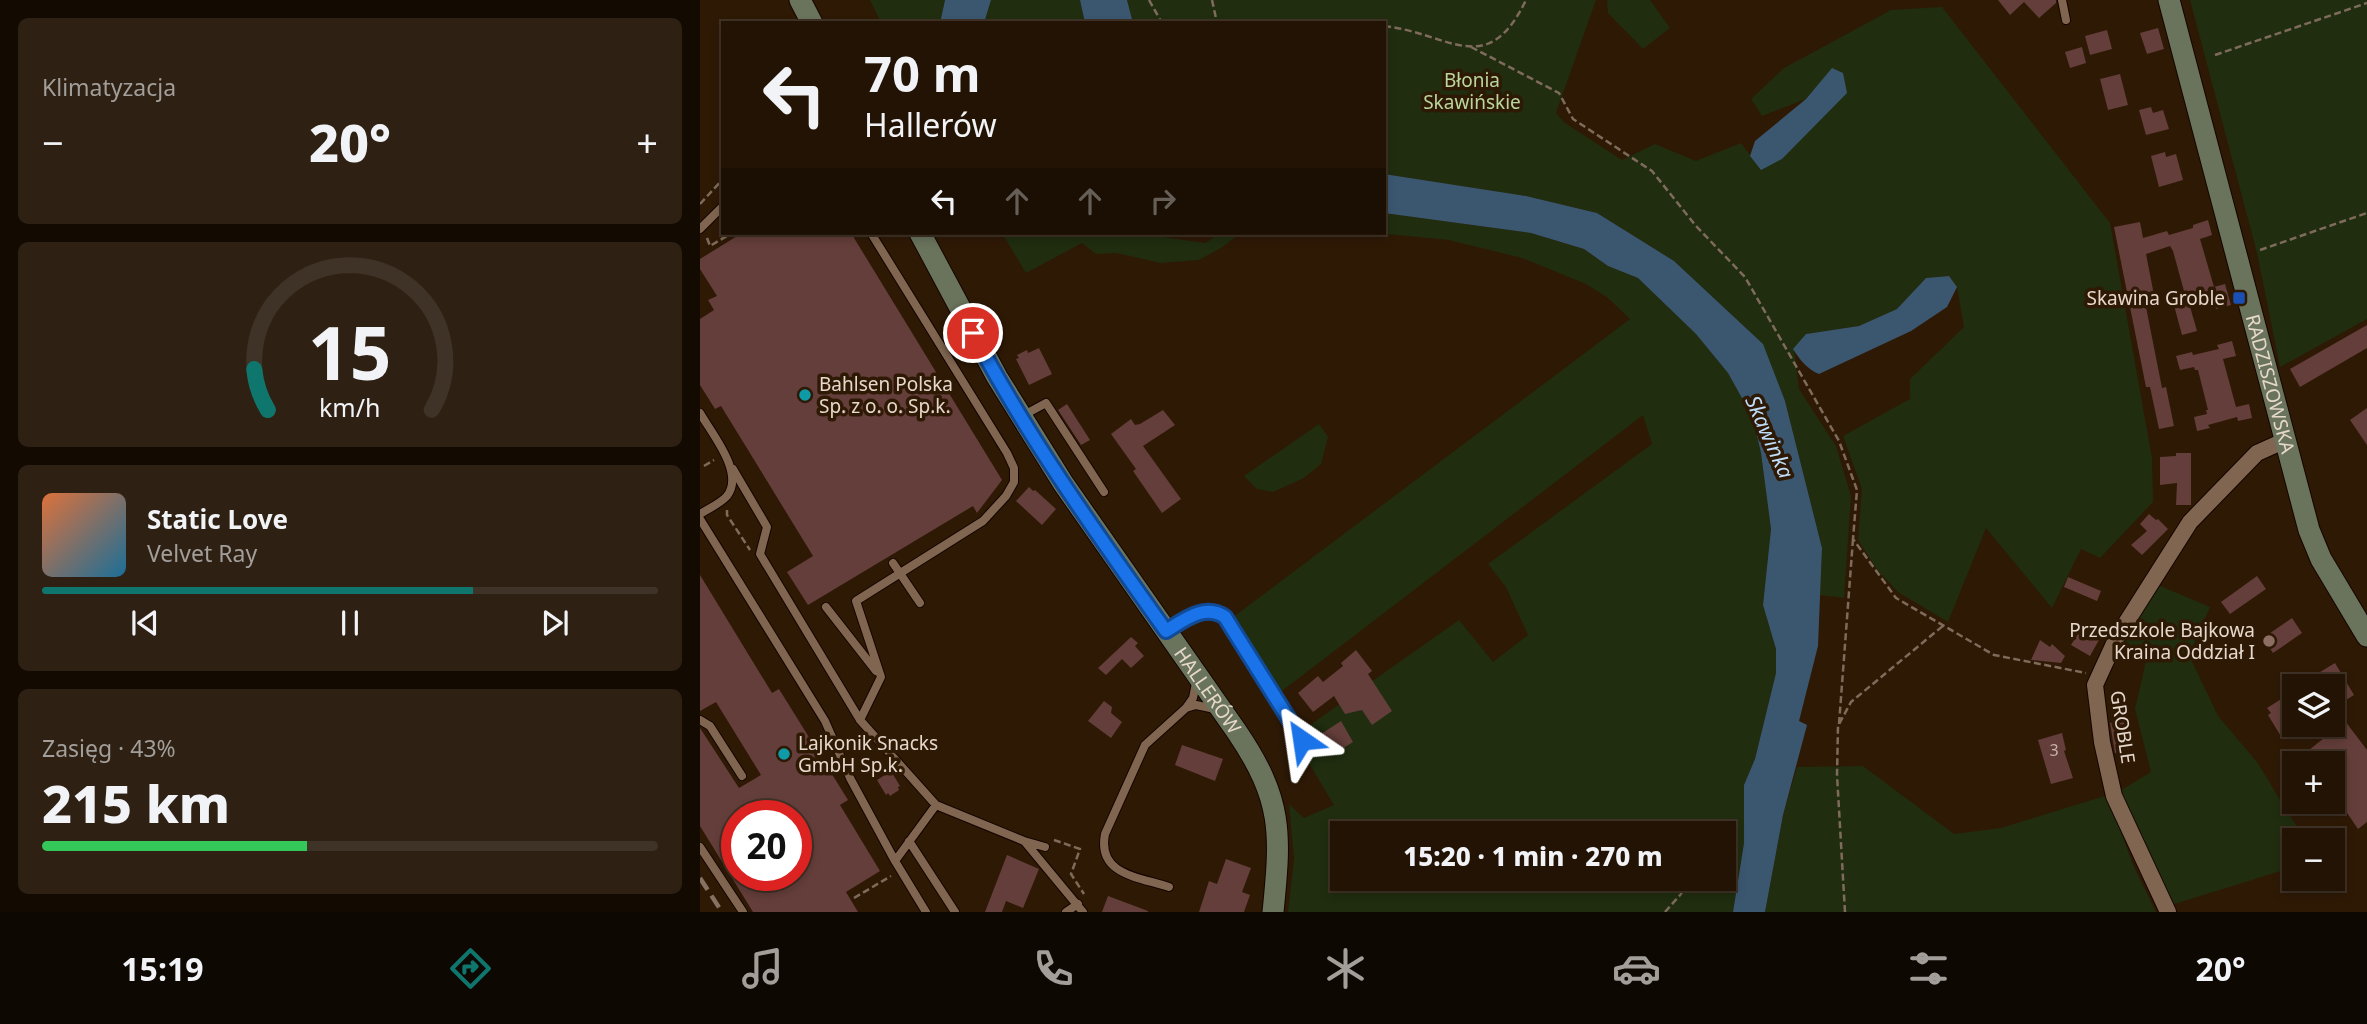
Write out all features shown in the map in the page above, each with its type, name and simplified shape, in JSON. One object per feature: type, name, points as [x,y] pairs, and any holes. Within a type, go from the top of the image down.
[{"type":"street","points":[[800,0],[811,21]]},
{"type":"street","name":"RADZISZOWSKA","points":[[2169,0],[2309,530],[2336,587],[2367,635]]},
{"type":"street","name":"HALLERÓW","points":[[921,235],[1021,417],[1093,528],[1263,774],[1275,811],[1279,851],[1273,912]]},
{"type":"street","name":"GROBLE","points":[[2168,912],[2114,796],[2102,743],[2095,685],[2117,637],[2190,522],[2257,453],[2286,440]]},
{"type":"lane","points":[[2062,0],[2066,20]]},
{"type":"lane","points":[[701,228],[721,208]]},
{"type":"lane","points":[[860,720],[881,677],[856,601],[983,522],[1006,496],[1014,482],[1014,468],[1007,453],[873,235]]},
{"type":"lane","points":[[1021,417],[1046,403],[1104,492]]},
{"type":"lane","points":[[700,413],[767,527],[760,554],[860,720],[936,806],[1045,847]]},
{"type":"lane","points":[[733,469],[733,485],[726,497],[700,516],[825,721],[850,778],[926,912]]},
{"type":"lane","points":[[893,563],[920,603]]},
{"type":"lane","points":[[826,607],[881,677]]},
{"type":"lane","name":"HALLERÓW","points":[[1166,631],[1205,611],[1217,611],[1225,617],[1302,740]]},
{"type":"lane","points":[[1169,887],[1118,870],[1105,856],[1103,845],[1105,834],[1145,745],[1186,708],[1196,689],[1193,670]]},
{"type":"lane","points":[[1186,708],[1205,705],[1223,713]]},
{"type":"lane","points":[[700,720],[710,726],[742,776]]},
{"type":"lane","points":[[895,861],[936,806]]},
{"type":"lane","points":[[909,841],[956,912]]},
{"type":"lane","points":[[1024,841],[1083,912]]},
{"type":"lane","points":[[700,846],[743,912]]},
{"type":"lane","points":[[1066,912],[1078,904]]},
{"type":"path","points":[[1149,0],[1161,21]]},
{"type":"path","points":[[1212,0],[1217,21]]},
{"type":"path","points":[[1471,47],[1493,43],[1501,38],[1517,18],[1526,0]]},
{"type":"path","points":[[2215,55],[2367,3]]},
{"type":"path","points":[[1386,26],[1471,47],[1559,93],[1573,119],[1652,171],[1696,226],[1745,277],[1839,441],[1857,491],[1837,775],[1845,912]]},
{"type":"path","points":[[700,204],[721,181]]},
{"type":"path","points":[[2260,250],[2367,213]]},
{"type":"path","points":[[701,228],[710,246],[729,235]]},
{"type":"path","points":[[704,466],[716,459],[719,466]]},
{"type":"path","points":[[726,497],[727,514],[755,558]]},
{"type":"path","points":[[1853,539],[1896,598],[1994,654],[2099,676]]},
{"type":"path","points":[[1839,726],[1851,702],[1944,625]]},
{"type":"path","points":[[850,778],[884,758]]},
{"type":"path","points":[[1665,912],[1682,891]]},
{"type":"green space","points":[[870,0],[945,0],[940,21],[880,21]]},
{"type":"green space","points":[[991,0],[1080,0],[1085,21],[985,21]]},
{"type":"green space","name":"Błonia Skawińskie","points":[[1127,0],[1596,0],[1556,113],[1565,123],[1622,160],[1655,144],[1696,161],[1741,143],[1761,170],[1832,69],[1806,99],[1762,116],[1751,99],[1784,68],[1891,10],[1942,7],[2110,223],[2152,458],[2153,502],[2100,558],[2081,549],[2052,608],[1986,528],[1948,622],[1898,592],[1878,571],[1858,540],[1862,489],[1843,436],[1910,399],[1910,379],[1964,327],[1957,287],[1949,276],[1926,278],[1897,309],[1859,326],[1806,334],[1794,349],[1799,389],[1836,446],[1851,496],[1844,598],[1820,595],[1822,548],[1785,401],[1763,345],[1674,261],[1597,213],[1526,196],[1386,174],[1386,21],[1132,21]]},
{"type":"green space","points":[[1607,0],[1650,0],[1670,28],[1643,49],[1608,13]]},
{"type":"green space","points":[[2190,0],[2367,0],[2367,319],[2280,367],[2257,253]]},
{"type":"green space","points":[[1386,213],[1531,233],[1584,249],[1608,266],[1638,278],[1696,334],[1728,373],[1754,419],[1771,529],[1763,605],[1776,649],[1776,673],[1755,759],[1744,785],[1744,843],[1733,912],[1288,912],[1294,859],[1289,804],[1304,818],[1334,805],[1293,737],[1459,620],[1493,662],[1528,635],[1506,587],[1488,564],[1652,444],[1643,415],[1278,694],[1232,618],[1630,319],[1608,298],[1586,284],[1522,258],[1449,240],[1386,234]]},
{"type":"green space","points":[[1003,235],[1149,235],[1205,243],[1218,235],[1238,235],[1199,260],[1161,263],[1116,253],[1096,254],[1082,243],[1026,273]]},
{"type":"green space","points":[[1319,424],[1328,437],[1321,464],[1304,478],[1273,492],[1257,489],[1244,476]]},
{"type":"green space","points":[[2158,585],[2210,607],[2189,655],[2218,716],[2257,762],[2282,803],[2282,814],[2289,814],[2298,828],[2282,828],[2282,871],[2171,905],[2118,792],[2151,772],[2135,709],[2146,661],[2119,652],[2126,635]]},
{"type":"green space","points":[[1863,766],[1954,834],[2001,828],[2108,795],[2133,865],[2156,912],[1765,912],[1783,815],[1797,767]]},
{"type":"water","points":[[945,0],[991,0],[985,21],[940,21]]},
{"type":"water","points":[[1080,0],[1127,0],[1132,21],[1085,21]]},
{"type":"water","points":[[1832,68],[1843,73],[1847,93],[1782,159],[1761,170],[1750,156],[1755,141],[1806,99]]},
{"type":"water","name":"Skawinka","points":[[1386,174],[1526,196],[1597,213],[1674,261],[1763,344],[1785,401],[1822,548],[1818,646],[1799,721],[1807,725],[1783,815],[1765,912],[1733,912],[1744,843],[1744,785],[1755,759],[1776,673],[1776,649],[1763,605],[1771,529],[1761,453],[1753,418],[1728,373],[1696,334],[1638,278],[1608,266],[1584,249],[1531,233],[1386,213]]},
{"type":"water","points":[[1949,276],[1957,287],[1947,307],[1911,331],[1819,374],[1804,364],[1793,349],[1806,334],[1859,326],[1897,309],[1926,278]]},
{"type":"building","points":[[1998,0],[2056,0],[2056,3],[2039,18],[2024,2],[2010,15]]},
{"type":"building","points":[[2158,28],[2164,49],[2147,54],[2140,33]]},
{"type":"building","points":[[2107,30],[2112,49],[2090,55],[2085,36]]},
{"type":"building","points":[[2082,47],[2086,63],[2070,68],[2065,52]]},
{"type":"building","points":[[2120,74],[2128,105],[2108,110],[2100,79]]},
{"type":"building","points":[[2151,107],[2153,113],[2163,110],[2169,129],[2146,135],[2139,110]]},
{"type":"building","points":[[2165,152],[2166,157],[2176,154],[2183,180],[2159,187],[2151,156]]},
{"type":"building","points":[[2208,220],[2212,235],[2200,239],[2214,287],[2225,284],[2231,305],[2216,309],[2213,297],[2189,303],[2197,331],[2182,335],[2172,298],[2183,295],[2184,291],[2170,246],[2146,254],[2155,300],[2145,302],[2162,388],[2166,387],[2174,426],[2159,429],[2150,387],[2146,387],[2114,227],[2140,222],[2143,238],[2167,231],[2169,235]]},
{"type":"building","name":"Bahlsen Polska Sp. z o. o. Sp.k.","points":[[739,235],[852,235],[1002,480],[977,513],[973,506],[808,605],[787,572],[813,556],[721,406],[715,409],[700,385],[700,319],[714,310],[708,300],[717,296],[700,269],[700,259]]},
{"type":"building","points":[[2367,325],[2367,348],[2300,387],[2290,369]]},
{"type":"building","points":[[2232,341],[2236,356],[2223,359],[2236,407],[2249,404],[2252,418],[2238,421],[2237,417],[2197,431],[2194,417],[2207,414],[2208,410],[2198,370],[2194,367],[2180,370],[2176,356],[2219,349],[2217,345]]},
{"type":"building","points":[[1039,348],[1052,374],[1029,385],[1016,359],[1019,358],[1017,355]]},
{"type":"building","points":[[1067,404],[1090,440],[1081,445],[1058,410]]},
{"type":"building","points":[[2367,408],[2367,445],[2350,420]]},
{"type":"building","points":[[1163,410],[1175,425],[1143,446],[1181,499],[1162,513],[1111,434],[1131,419],[1135,425],[1140,424]]},
{"type":"building","points":[[2176,453],[2191,453],[2191,505],[2176,505],[2177,483],[2160,485],[2160,457],[2176,456]]},
{"type":"building","points":[[1029,487],[1056,509],[1042,525],[1016,501]]},
{"type":"building","points":[[2149,514],[2168,529],[2142,555],[2131,545],[2147,531],[2140,524]]},
{"type":"building","name":"Lajkonik Snacks GmbH Sp.k.","points":[[700,575],[772,693],[779,689],[848,800],[840,805],[880,871],[846,892],[858,912],[753,912],[740,891],[812,891],[812,800],[721,800],[721,860],[700,826],[700,728],[739,788],[761,775],[716,702],[700,711]]},
{"type":"building","points":[[2257,576],[2266,589],[2230,614],[2221,602]]},
{"type":"building","points":[[2068,577],[2101,591],[2097,601],[2064,587]]},
{"type":"building","points":[[2292,618],[2302,633],[2273,653],[2263,638]]},
{"type":"building","points":[[2081,629],[2099,640],[2090,656],[2071,645]]},
{"type":"building","points":[[1131,637],[1138,643],[1135,646],[1144,656],[1131,668],[1122,659],[1106,675],[1098,668]]},
{"type":"building","points":[[2040,640],[2050,647],[2052,644],[2065,656],[2061,663],[2031,660]]},
{"type":"building","points":[[1356,650],[1372,671],[1368,674],[1392,711],[1372,725],[1362,710],[1345,714],[1334,696],[1313,712],[1298,693],[1318,676],[1323,682],[1343,666],[1341,663]]},
{"type":"building","points":[[2335,663],[2342,674],[2317,674]]},
{"type":"building","points":[[2345,680],[2354,695],[2345,701]]},
{"type":"building","points":[[2282,699],[2282,738],[2268,715],[2271,713],[2267,708]]},
{"type":"building","points":[[1104,701],[1112,707],[1111,713],[1122,722],[1111,738],[1088,721]]},
{"type":"building","points":[[2126,719],[2134,748],[2115,753],[2110,723]]},
{"type":"building","points":[[1341,721],[1353,742],[1334,754],[1321,734]]},
{"type":"building","points":[[2345,721],[2367,750],[2367,822],[2358,829],[2345,810],[2345,751],[2308,751],[2325,737],[2345,737]]},
{"type":"building","points":[[2062,733],[2064,751],[2073,778],[2051,784],[2038,740]]},
{"type":"building","points":[[1182,745],[1223,759],[1215,781],[1175,765]]},
{"type":"building","points":[[891,771],[900,786],[899,790],[890,796],[888,793],[886,795],[877,780]]},
{"type":"building","points":[[1007,855],[1039,869],[1023,908],[1006,901],[1002,912],[985,912]]},
{"type":"building","points":[[1226,859],[1251,868],[1242,892],[1250,895],[1244,912],[1199,912],[1209,881],[1217,884]]},
{"type":"building","points":[[1108,896],[1148,911],[1148,912],[1102,912]]},
{"type":"railway","points":[[700,878],[722,912]]},
{"type":"place","name":"Skawina Groble","points":[[2239,298]]},
{"type":"place","name":"Bahlsen Polska Sp. z o. o. Sp.k.","points":[[805,395]]},
{"type":"place","name":"Przedszkole Bajkowa Kraina Oddział I","points":[[2269,641]]},
{"type":"place","name":"Lajkonik Snacks GmbH Sp.k.","points":[[784,754]]},
{"type":"route","points":[[973,333],[997,377],[1063,482],[1166,631],[1205,611],[1217,611],[1225,617],[1302,740]]}]
